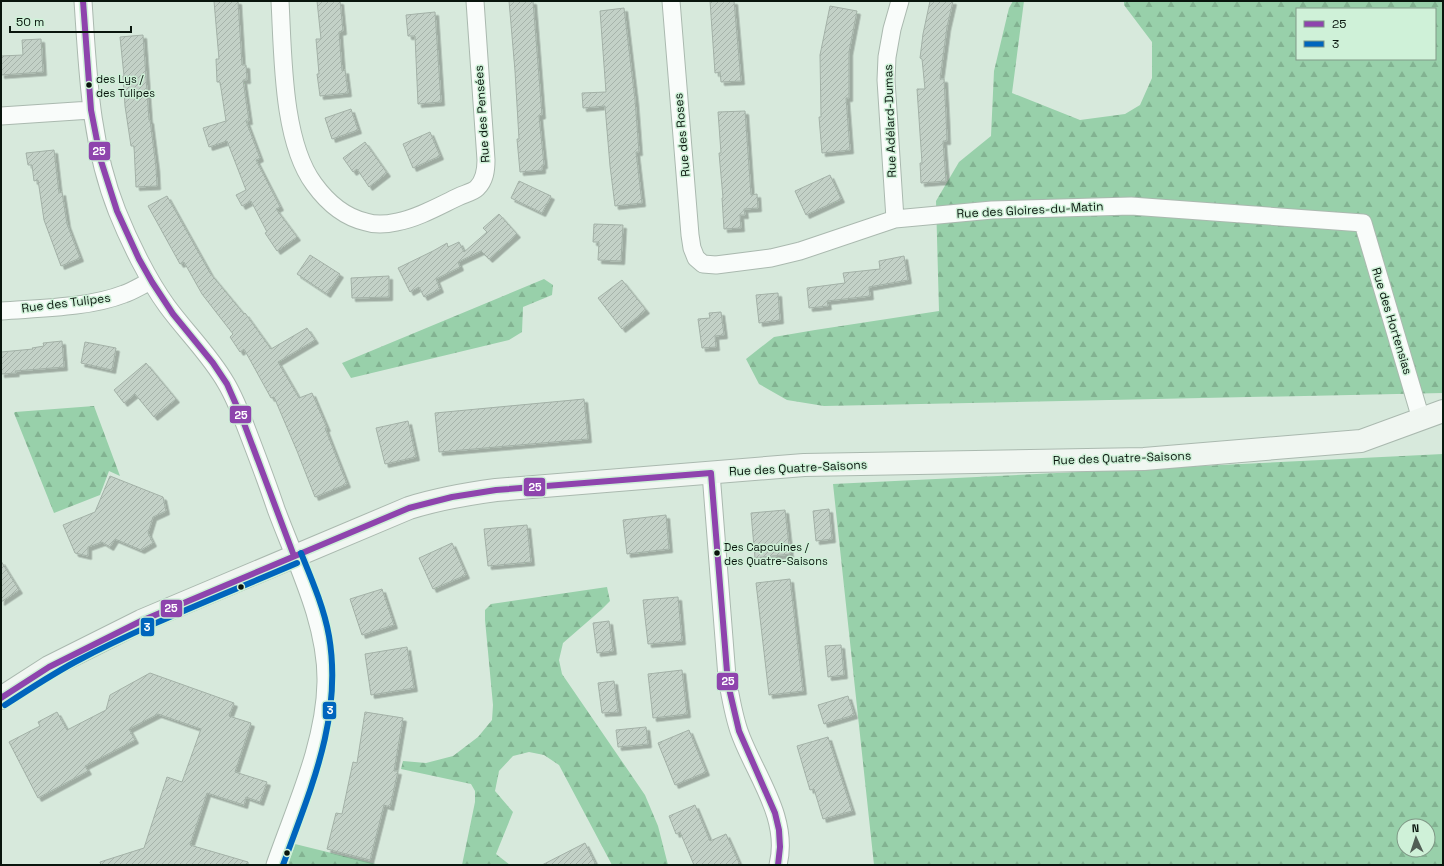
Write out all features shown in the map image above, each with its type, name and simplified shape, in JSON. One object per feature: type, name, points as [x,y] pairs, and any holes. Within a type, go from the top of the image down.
[{"type":"street","points":[[83,1],[91,110],[106,178],[117,212],[132,244],[166,304],[216,368],[229,389],[250,437],[315,615],[321,637],[326,678],[322,721],[309,766],[275,865]]},
{"type":"street","name":"Rue des Pensées","points":[[280,1],[289,115],[302,163],[313,183],[337,209],[353,218],[368,223],[397,222],[416,215],[477,189],[484,180],[486,160],[475,1]]},
{"type":"street","name":"Rue des Roses","points":[[671,1],[690,235],[692,248],[696,258],[703,264]]},
{"type":"street","name":"Rue Adélard-Dumas","points":[[895,219],[886,80],[892,29],[900,1]]},
{"type":"street","points":[[1,116],[91,110]]},
{"type":"street","name":"Rue des Gloires-du-Matin","points":[[703,264],[716,265],[741,263],[800,252],[895,219],[992,210],[1131,206],[1363,223]]},
{"type":"street","name":"Rue des Hortensias","points":[[1363,223],[1421,419]]},
{"type":"street","name":"Rue des Tulipes","points":[[1,311],[98,301],[125,294],[152,281]]},
{"type":"street","name":"Rue des Quatre-Saisons","points":[[1,698],[49,667],[141,621],[409,508],[463,494],[804,465],[1144,459],[1361,441],[1443,411]]},
{"type":"street","points":[[711,473],[727,677],[731,704],[739,732],[774,807],[780,843],[778,865]]},
{"type":"green space","points":[[1013,1],[1024,1],[1012,93],[1080,120],[1125,114],[1140,105],[1152,78],[1152,42],[1124,5],[1124,1],[1443,1],[1443,393],[824,406],[787,400],[759,384],[746,359],[774,337],[939,311],[936,201],[959,162],[991,136],[994,71],[1009,8]]},
{"type":"green space","points":[[544,279],[553,285],[552,295],[523,307],[522,332],[509,340],[351,378],[342,363]]},
{"type":"green space","points":[[94,406],[120,476],[109,471],[100,495],[54,513],[14,413]]},
{"type":"green space","points":[[1443,454],[1443,865],[874,865],[833,484]]},
{"type":"green space","points":[[607,587],[610,601],[563,643],[559,660],[562,674],[645,795],[658,826],[668,865],[612,865],[559,765],[544,755],[529,752],[513,756],[499,771],[495,791],[513,812],[496,854],[510,865],[462,865],[475,802],[475,791],[471,784],[401,769],[403,761],[426,763],[453,756],[478,737],[492,720],[493,705],[485,620],[485,610],[491,604]]},
{"type":"green space","points":[[295,844],[380,865],[288,865]]},
{"type":"building","points":[[214,1],[238,1],[242,65],[246,65],[247,80],[243,80],[249,121],[246,121],[260,158],[256,160],[280,207],[276,209],[297,237],[277,251],[265,233],[267,232],[251,201],[242,206],[236,195],[246,190],[227,141],[209,147],[203,128],[226,121],[220,82],[217,82],[216,59],[219,59]]},
{"type":"building","points":[[317,1],[340,1],[343,31],[339,32],[342,71],[345,70],[348,93],[320,96],[317,74],[319,74],[316,39],[321,39]]},
{"type":"building","points":[[509,1],[533,1],[542,115],[539,116],[544,165],[542,165],[542,170],[520,172],[517,139],[519,139],[515,71]]},
{"type":"building","points":[[710,1],[734,1],[741,81],[721,82],[720,72],[715,73]]},
{"type":"building","points":[[930,1],[953,1],[947,27],[940,79],[944,79],[947,141],[943,141],[946,181],[921,183],[920,163],[922,163],[917,89],[925,89],[922,59],[920,58]]},
{"type":"building","points":[[830,6],[857,11],[849,52],[849,98],[846,98],[850,150],[822,153],[819,117],[821,117],[820,55]]},
{"type":"building","points":[[624,8],[635,100],[639,152],[636,152],[642,203],[615,206],[605,106],[583,108],[582,93],[606,92],[600,11]]},
{"type":"building","points":[[435,12],[441,102],[418,104],[415,36],[408,36],[406,15]]},
{"type":"building","points":[[143,35],[149,120],[156,167],[157,186],[136,187],[134,146],[131,146],[125,106],[120,37]]},
{"type":"building","points":[[41,39],[43,72],[1,75],[1,56],[23,55],[22,40]]},
{"type":"building","points":[[351,109],[358,130],[332,139],[325,118]]},
{"type":"building","points":[[745,111],[751,195],[757,194],[758,208],[744,209],[745,215],[740,215],[741,228],[724,229],[718,112]]},
{"type":"building","points":[[430,132],[440,156],[413,168],[403,144]]},
{"type":"building","points":[[365,142],[387,173],[369,187],[357,169],[353,172],[343,158]]},
{"type":"building","points":[[54,150],[59,193],[62,192],[67,224],[80,258],[61,266],[44,220],[38,180],[34,181],[32,165],[28,165],[26,153]]},
{"type":"building","points":[[830,175],[841,199],[806,215],[795,191]]},
{"type":"building","points":[[519,181],[551,196],[542,213],[511,198]]},
{"type":"building","points":[[167,196],[210,273],[244,314],[245,313],[271,349],[307,328],[315,340],[278,362],[299,398],[312,393],[327,428],[325,428],[347,484],[315,497],[274,397],[271,398],[244,349],[240,352],[230,337],[233,334],[202,294],[184,262],[180,264],[148,206]]},
{"type":"building","points":[[499,214],[517,234],[489,259],[481,251],[458,262],[460,267],[436,279],[440,289],[424,297],[419,287],[410,292],[398,268],[447,243],[448,247],[459,242],[464,252],[487,232],[483,228]]},
{"type":"building","points":[[594,224],[623,225],[621,261],[598,260],[599,242],[593,242]]},
{"type":"building","points":[[310,255],[340,274],[327,294],[297,274]]},
{"type":"building","points":[[904,256],[908,280],[869,287],[870,296],[827,301],[828,306],[809,308],[807,288],[845,283],[843,273],[880,269],[879,261]]},
{"type":"building","points":[[389,276],[389,297],[352,298],[351,278]]},
{"type":"building","points":[[622,280],[646,310],[622,329],[598,298]]},
{"type":"building","points":[[778,293],[780,320],[759,323],[756,295]]},
{"type":"building","points":[[721,312],[724,335],[715,336],[716,347],[702,348],[698,319],[710,318],[709,313]]},
{"type":"building","points":[[62,341],[64,367],[15,371],[16,373],[1,374],[1,352],[33,349],[32,348],[44,346],[43,343]]},
{"type":"building","points":[[85,342],[116,348],[112,370],[81,363]]},
{"type":"building","points":[[146,363],[176,399],[154,417],[135,394],[124,403],[114,390]]},
{"type":"building","points":[[584,399],[588,439],[439,452],[435,413]]},
{"type":"building","points":[[408,421],[416,457],[385,464],[376,428]]},
{"type":"building","points":[[110,476],[163,497],[166,511],[153,517],[148,533],[153,543],[141,550],[115,539],[110,547],[102,542],[88,547],[88,556],[75,553],[63,525],[95,512]]},
{"type":"building","points":[[829,509],[832,539],[816,541],[813,511]]},
{"type":"building","points":[[785,510],[790,554],[755,558],[751,513]]},
{"type":"building","points":[[666,515],[669,549],[627,554],[623,520]]},
{"type":"building","points":[[527,525],[531,562],[488,566],[484,529]]},
{"type":"building","points":[[452,543],[466,575],[433,589],[419,558]]},
{"type":"building","points":[[1,561],[19,590],[1,602]]},
{"type":"building","points":[[790,579],[803,691],[769,695],[756,583]]},
{"type":"building","points":[[382,589],[394,625],[362,635],[350,599]]},
{"type":"building","points":[[678,597],[682,641],[648,644],[643,600]]},
{"type":"building","points":[[609,621],[613,651],[597,653],[593,623]]},
{"type":"building","points":[[841,645],[844,675],[828,677],[825,646]]},
{"type":"building","points":[[407,647],[414,688],[371,695],[365,654]]},
{"type":"building","points":[[682,670],[687,714],[653,718],[648,674]]},
{"type":"building","points":[[150,673],[234,703],[229,716],[251,723],[235,772],[267,782],[260,802],[246,797],[244,805],[207,793],[190,845],[248,862],[248,865],[101,865],[100,862],[144,848],[167,777],[182,782],[201,729],[158,714],[129,729],[135,740],[85,766],[88,771],[38,798],[9,742],[40,726],[38,722],[57,712],[67,730],[106,710],[110,695]]},
{"type":"building","points":[[614,681],[618,712],[602,713],[598,683]]},
{"type":"building","points":[[848,696],[854,715],[824,724],[818,705]]},
{"type":"building","points":[[365,712],[403,718],[394,771],[398,771],[390,807],[384,805],[370,860],[327,849],[336,813],[342,814],[353,762],[357,763]]},
{"type":"building","points":[[646,727],[648,744],[618,747],[616,730]]},
{"type":"building","points":[[689,730],[706,772],[675,785],[658,743]]},
{"type":"building","points":[[828,737],[852,811],[823,819],[814,789],[810,790],[797,746]]},
{"type":"building","points":[[695,805],[710,841],[726,834],[740,865],[694,865],[680,832],[676,834],[669,816]]},
{"type":"building","points":[[585,843],[596,865],[542,865]]},
{"type":"transit line","name":"25","points":[[83,1],[91,110],[101,161],[117,211],[139,259],[152,282],[173,314],[213,363],[227,384],[242,418],[294,556]]},
{"type":"transit line","name":"25","points":[[1,698],[49,667],[141,621],[409,508],[452,497],[496,490],[711,473],[728,684],[739,731],[775,813],[779,830],[780,847],[778,865]]},
{"type":"transit line","name":"3","points":[[283,865],[313,781],[328,725],[332,696],[332,666],[327,626],[317,594],[301,553]]},
{"type":"transit line","name":"3","points":[[5,705],[57,672],[102,648],[157,622],[297,563]]},
{"type":"place","name":"des Lys / des Tulipes","points":[[89,85]]},
{"type":"place","name":"Des Capcuines / des Quatre-Saisons","points":[[717,553]]}]
